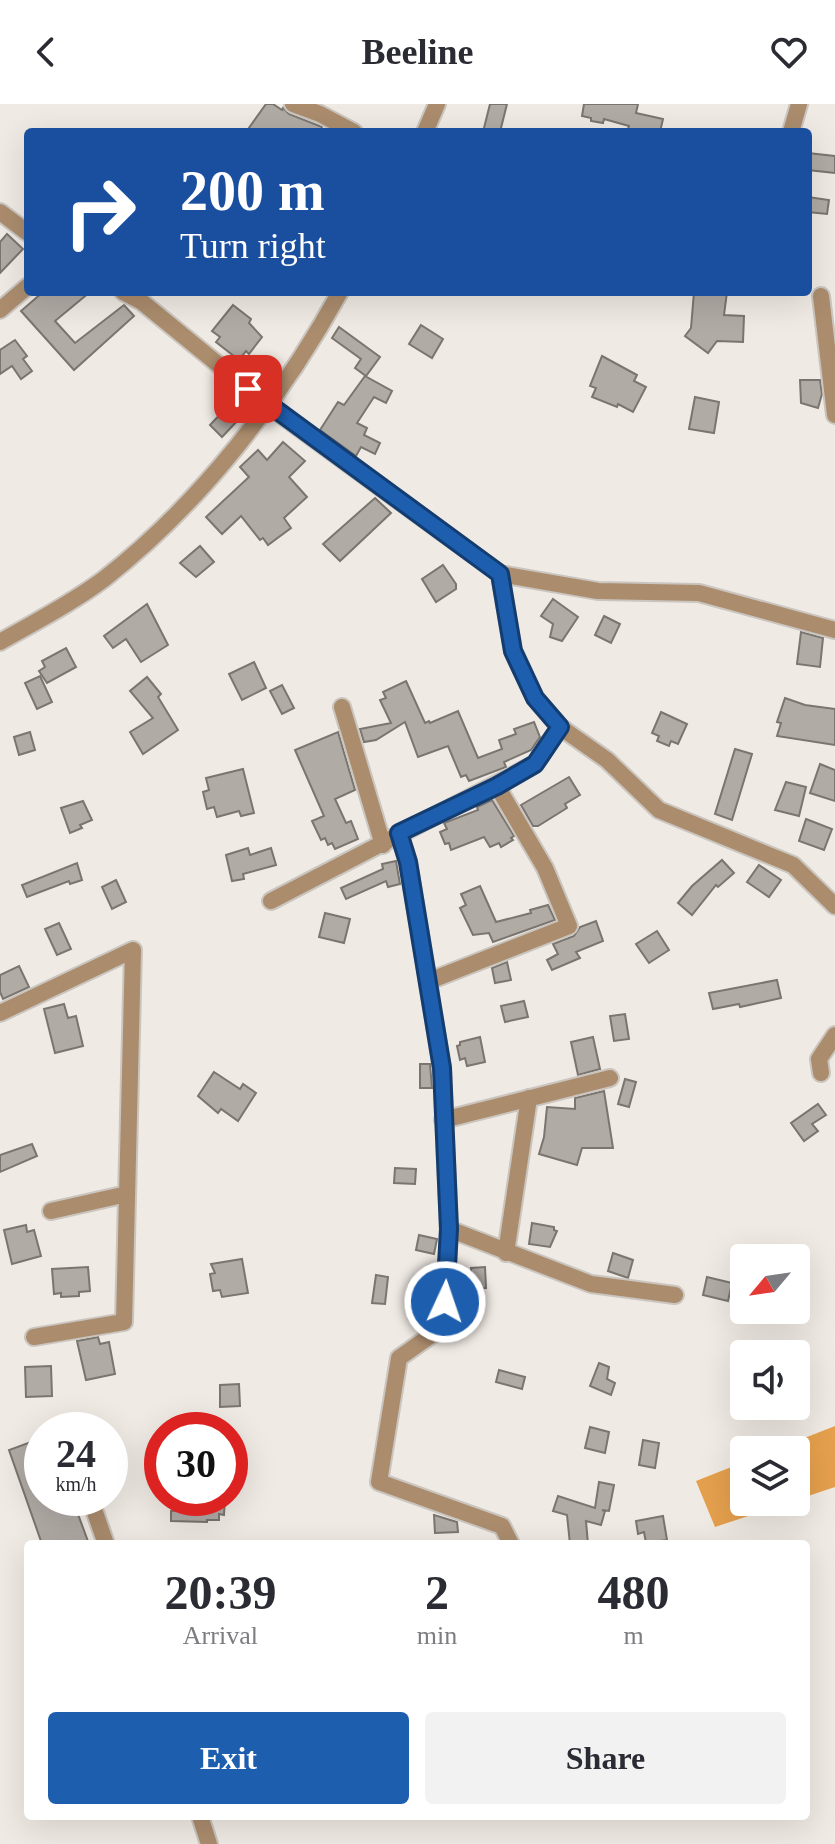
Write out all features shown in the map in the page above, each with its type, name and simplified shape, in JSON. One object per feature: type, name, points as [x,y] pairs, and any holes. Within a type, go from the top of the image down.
[{"type":"street","points":[[293,104],[346,128]]},
{"type":"street","points":[[427,128],[437,104]]},
{"type":"street","points":[[792,128],[799,104]]},
{"type":"street","points":[[0,212],[24,230]]},
{"type":"street","points":[[0,310],[24,289]]},
{"type":"street","points":[[131,296],[269,406],[500,574],[598,591],[699,593],[835,630]]},
{"type":"street","points":[[0,642],[105,578],[192,499],[269,406],[338,296]]},
{"type":"street","points":[[821,296],[835,415]]},
{"type":"street","points":[[500,574],[513,651],[535,698],[560,727],[607,760],[659,810],[793,865],[835,906]]},
{"type":"street","points":[[342,707],[383,845]]},
{"type":"street","points":[[271,901],[535,764],[560,727]]},
{"type":"street","points":[[429,981],[569,926],[545,868],[497,786]]},
{"type":"street","points":[[399,833],[408,862],[442,1068],[449,1229],[444,1326],[399,1358],[379,1482],[502,1526],[509,1540]]},
{"type":"street","points":[[0,1013],[133,950],[124,1322],[34,1337]]},
{"type":"street","points":[[821,1073],[819,1059],[835,1035]]},
{"type":"street","points":[[443,1120],[610,1078]]},
{"type":"street","points":[[506,1253],[529,1098]]},
{"type":"street","points":[[51,1211],[127,1194]]},
{"type":"street","points":[[449,1229],[591,1284],[675,1295]]},
{"type":"street","points":[[96,1516],[105,1540]]},
{"type":"street","points":[[201,1820],[209,1844]]},
{"type":"shaded area","points":[[835,1426],[835,1487],[810,1495],[810,1436]]},
{"type":"shaded area","points":[[730,1468],[730,1516],[748,1516],[715,1527],[696,1481]]},
{"type":"building","points":[[266,104],[283,108],[289,114],[322,127],[321,128],[249,128]]},
{"type":"building","points":[[490,104],[507,104],[501,128],[484,128]]},
{"type":"building","points":[[584,104],[638,104],[636,113],[663,119],[661,128],[628,128],[604,119],[603,123],[582,116]]},
{"type":"building","points":[[812,153],[835,156],[835,173],[812,170]]},
{"type":"building","points":[[812,198],[829,200],[827,214],[812,212]]},
{"type":"building","points":[[7,234],[23,249],[0,273],[0,242]]},
{"type":"building","points":[[38,296],[85,296],[55,321],[75,343],[124,305],[134,316],[74,370],[21,311]]},
{"type":"building","points":[[694,296],[726,296],[724,315],[744,316],[743,342],[717,341],[708,353],[685,336],[691,328]]},
{"type":"building","points":[[233,305],[251,319],[249,323],[262,337],[249,354],[246,351],[239,360],[216,342],[220,337],[212,331]]},
{"type":"building","points":[[421,325],[443,339],[432,358],[409,344]]},
{"type":"building","points":[[339,327],[380,357],[366,376],[355,368],[361,359],[332,338]]},
{"type":"building","points":[[15,340],[27,356],[23,359],[32,371],[21,379],[12,366],[0,374],[0,350]]},
{"type":"building","points":[[602,356],[637,375],[634,381],[646,387],[633,412],[592,397],[596,388],[590,386]]},
{"type":"building","points":[[365,376],[392,391],[386,403],[374,397],[357,423],[367,428],[364,435],[380,443],[375,454],[361,447],[356,456],[320,430],[338,402],[344,405]]},
{"type":"building","points":[[800,380],[820,380],[822,394],[818,408],[801,403]]},
{"type":"building","points":[[695,397],[719,402],[714,433],[689,429]]},
{"type":"building","points":[[228,406],[240,418],[222,437],[210,425]]},
{"type":"building","points":[[283,442],[305,461],[289,477],[307,497],[284,518],[291,528],[268,545],[263,538],[260,540],[241,516],[222,534],[206,517],[249,477],[240,467],[258,450],[267,460]]},
{"type":"building","points":[[375,498],[391,513],[340,561],[323,544]]},
{"type":"building","points":[[200,546],[214,562],[196,577],[180,563]]},
{"type":"building","points":[[443,565],[456,589],[436,602],[422,579]]},
{"type":"building","points":[[553,599],[578,617],[562,641],[550,637],[553,624],[541,616]]},
{"type":"building","points":[[147,604],[168,645],[141,662],[126,639],[113,648],[104,636]]},
{"type":"building","points":[[604,616],[620,624],[611,643],[595,635]]},
{"type":"building","points":[[801,632],[823,638],[820,667],[797,664]]},
{"type":"building","points":[[66,648],[76,667],[47,683],[39,671],[45,667],[42,661]]},
{"type":"building","points":[[254,662],[266,688],[242,700],[229,674]]},
{"type":"building","points":[[40,676],[52,702],[37,709],[25,683]]},
{"type":"building","points":[[147,677],[161,694],[158,697],[178,730],[143,754],[130,732],[153,718],[130,691]]},
{"type":"building","points":[[406,681],[425,723],[458,711],[478,758],[502,749],[499,740],[516,734],[514,729],[534,722],[540,737],[531,750],[504,762],[506,767],[469,781],[466,775],[461,777],[448,746],[418,757],[405,722],[376,740],[364,742],[360,729],[391,723],[380,700],[386,698],[383,692]]},
{"type":"building","points":[[282,685],[294,708],[282,714],[270,691]]},
{"type":"building","points":[[785,698],[805,705],[835,709],[835,745],[777,736],[781,723],[777,722]]},
{"type":"building","points":[[661,712],[687,724],[678,744],[671,741],[669,746],[657,741],[659,736],[652,733]]},
{"type":"building","points":[[30,732],[35,750],[19,755],[14,737]]},
{"type":"building","points":[[338,732],[355,790],[335,799],[346,823],[351,821],[358,839],[335,849],[332,843],[328,845],[325,838],[321,840],[312,821],[324,816],[295,750]]},
{"type":"building","points":[[735,749],[752,754],[732,820],[715,814]]},
{"type":"building","points":[[820,764],[835,770],[835,801],[810,793]]},
{"type":"building","points":[[243,769],[254,813],[241,816],[239,811],[217,817],[214,807],[207,809],[203,792],[209,790],[206,778]]},
{"type":"building","points":[[569,777],[580,795],[565,804],[567,808],[533,826],[521,805]]},
{"type":"building","points":[[786,782],[806,787],[799,816],[775,810]]},
{"type":"building","points":[[492,800],[514,836],[511,838],[513,840],[501,847],[499,843],[490,847],[484,837],[451,850],[440,832],[447,829],[444,823],[478,810],[477,807]]},
{"type":"building","points":[[83,801],[92,820],[70,833],[61,808]]},
{"type":"building","points":[[806,819],[832,829],[824,850],[799,841]]},
{"type":"building","points":[[248,848],[250,855],[271,848],[276,865],[243,874],[244,879],[232,881],[226,855]]},
{"type":"building","points":[[722,860],[734,873],[718,887],[716,885],[692,915],[678,903]]},
{"type":"building","points":[[396,861],[400,884],[388,887],[386,881],[346,899],[341,888],[383,869],[382,864]]},
{"type":"building","points":[[77,863],[82,880],[70,884],[69,881],[27,897],[22,885]]},
{"type":"building","points":[[759,865],[781,880],[769,897],[747,882]]},
{"type":"building","points":[[116,880],[126,902],[112,909],[102,887]]},
{"type":"building","points":[[480,886],[496,922],[548,905],[555,920],[493,942],[489,933],[473,935],[460,908],[466,905],[461,894]]},
{"type":"building","points":[[325,913],[350,919],[344,943],[319,937]]},
{"type":"building","points":[[596,921],[603,941],[576,952],[580,958],[552,970],[547,960],[558,954],[553,944],[574,936],[580,927]]},
{"type":"building","points":[[59,923],[71,949],[57,955],[45,929]]},
{"type":"building","points":[[657,931],[669,950],[649,963],[636,944]]},
{"type":"building","points":[[507,962],[511,980],[495,983],[492,968]]},
{"type":"building","points":[[19,966],[29,987],[3,999],[0,975]]},
{"type":"building","points":[[777,980],[781,998],[713,1009],[709,993]]},
{"type":"building","points":[[524,1001],[528,1017],[505,1022],[501,1006]]},
{"type":"building","points":[[64,1004],[68,1018],[76,1016],[83,1046],[55,1053],[44,1009]]},
{"type":"building","points":[[625,1014],[629,1039],[614,1041],[610,1016]]},
{"type":"building","points":[[480,1037],[485,1062],[467,1066],[465,1058],[460,1060],[457,1046],[460,1042]]},
{"type":"building","points":[[593,1037],[600,1069],[578,1075],[571,1042]]},
{"type":"building","points":[[420,1064],[430,1064],[432,1088],[420,1088]]},
{"type":"building","points":[[214,1072],[240,1089],[243,1084],[256,1093],[238,1121],[221,1109],[218,1113],[198,1096]]},
{"type":"building","points":[[625,1079],[636,1082],[629,1107],[618,1104]]},
{"type":"building","points":[[604,1091],[613,1148],[582,1148],[577,1165],[539,1154],[547,1107],[575,1109],[575,1098]]},
{"type":"building","points":[[818,1104],[826,1115],[812,1124],[818,1131],[804,1141],[791,1123]]},
{"type":"building","points":[[32,1144],[37,1156],[0,1172],[0,1155]]},
{"type":"building","points":[[395,1168],[416,1169],[415,1184],[394,1183]]},
{"type":"building","points":[[532,1223],[554,1227],[557,1231],[550,1247],[529,1244]]},
{"type":"building","points":[[26,1225],[27,1232],[34,1230],[41,1256],[12,1264],[4,1230]]},
{"type":"building","points":[[419,1235],[437,1239],[434,1254],[416,1250]]},
{"type":"building","points":[[613,1253],[633,1260],[628,1278],[608,1271]]},
{"type":"building","points":[[242,1259],[248,1293],[222,1297],[220,1290],[213,1291],[210,1274],[215,1273],[211,1264]]},
{"type":"building","points":[[88,1267],[90,1291],[79,1292],[79,1296],[61,1297],[61,1293],[54,1294],[52,1269]]},
{"type":"building","points":[[485,1267],[486,1288],[466,1289],[466,1274],[471,1274],[471,1268]]},
{"type":"building","points":[[376,1275],[388,1277],[385,1304],[372,1303]]},
{"type":"building","points":[[707,1277],[730,1283],[728,1301],[703,1295]]},
{"type":"building","points":[[98,1337],[100,1344],[109,1342],[115,1374],[86,1380],[77,1341]]},
{"type":"building","points":[[599,1363],[609,1367],[607,1379],[615,1383],[611,1395],[590,1386]]},
{"type":"building","points":[[51,1366],[52,1396],[26,1397],[25,1367]]},
{"type":"building","points":[[499,1370],[525,1377],[522,1389],[496,1382]]},
{"type":"building","points":[[239,1384],[240,1406],[220,1407],[220,1385]]},
{"type":"building","points":[[590,1427],[609,1432],[605,1453],[585,1448]]},
{"type":"building","points":[[643,1440],[659,1443],[655,1468],[639,1465]]},
{"type":"building","points":[[24,1445],[24,1493],[9,1450]]},
{"type":"building","points":[[599,1482],[614,1485],[609,1511],[602,1510],[605,1511],[601,1525],[586,1521],[588,1540],[570,1540],[567,1515],[553,1511],[558,1496],[595,1508]]},
{"type":"building","points":[[434,1515],[457,1522],[458,1532],[435,1533]]},
{"type":"building","points":[[32,1516],[79,1516],[88,1540],[41,1540]]},
{"type":"building","points":[[171,1516],[219,1516],[219,1520],[207,1522],[171,1521]]},
{"type":"building","points":[[663,1516],[667,1540],[645,1540],[644,1532],[638,1534],[636,1521]]},
{"type":"route","points":[[248,389],[500,574],[513,651],[535,698],[560,727],[535,764],[497,786],[399,833],[408,862],[442,1068],[449,1229],[445,1302]]}]
